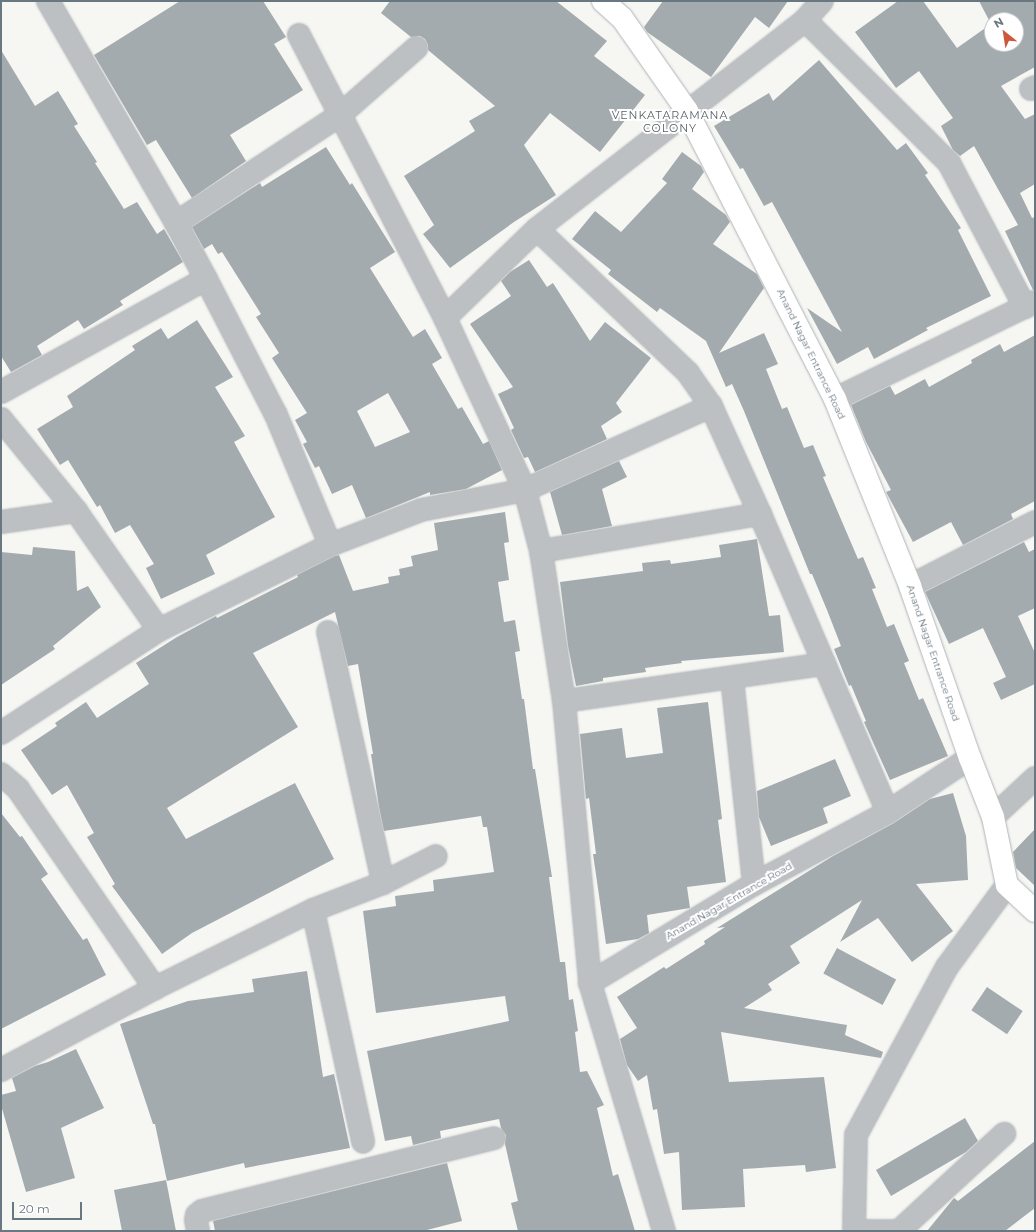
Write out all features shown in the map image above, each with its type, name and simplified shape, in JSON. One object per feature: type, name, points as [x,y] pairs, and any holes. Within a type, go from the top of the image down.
[{"type":"street","points":[[48,1],[176,223],[206,279],[276,415],[330,545]]},
{"type":"street","name":"Anand Nagar Entrance Road","points":[[603,1],[622,18],[686,111],[835,399],[910,586],[970,758],[993,817],[1007,885]]},
{"type":"street","points":[[445,318],[537,229],[686,111],[805,20],[822,1]]},
{"type":"street","points":[[805,20],[949,163],[1030,305],[835,399]]},
{"type":"street","points":[[299,35],[445,318],[525,490],[541,551],[564,701],[590,983],[664,1231]]},
{"type":"street","points":[[176,223],[341,114],[416,48]]},
{"type":"street","points":[[537,229],[688,373],[711,406],[760,514],[888,812]]},
{"type":"street","points":[[1,392],[206,279]]},
{"type":"street","points":[[1,733],[159,630],[330,545],[421,510],[525,490],[711,406]]},
{"type":"street","points":[[1,419],[76,511],[159,630]]},
{"type":"street","points":[[1,522],[76,511]]},
{"type":"street","points":[[541,551],[760,514]]},
{"type":"street","points":[[910,586],[1035,522]]},
{"type":"street","points":[[328,632],[383,883]]},
{"type":"street","points":[[564,701],[824,664]]},
{"type":"street","points":[[732,678],[754,884]]},
{"type":"street","name":"Anand Nagar Entrance Road","points":[[590,983],[754,884],[888,812],[970,758]]},
{"type":"street","points":[[1,774],[18,789],[155,988]]},
{"type":"street","points":[[993,817],[1035,778]]},
{"type":"street","points":[[1,1070],[155,988],[313,910],[383,883],[436,856]]},
{"type":"street","points":[[1004,1134],[901,1231],[854,1231],[856,1135],[947,967],[1007,885],[1034,909]]},
{"type":"street","points":[[313,910],[363,1142]]},
{"type":"street","points":[[198,1231],[196,1220],[197,1215],[202,1211],[494,1138]]},
{"type":"building","points":[[180,1],[263,1],[286,37],[274,44],[303,90],[230,135],[246,161],[192,198],[156,140],[147,145],[94,55]]},
{"type":"building","points":[[390,1],[556,1],[607,41],[594,56],[645,95],[600,152],[550,113],[524,145],[556,195],[514,222],[450,268],[423,234],[434,225],[404,176],[475,131],[469,121],[495,106],[428,50],[428,45],[425,39],[420,36],[411,37],[381,13]]},
{"type":"building","points":[[663,1],[788,1],[769,28],[755,17],[711,77],[647,32],[644,27]]},
{"type":"building","points":[[898,1],[923,1],[957,48],[984,29],[984,52],[1024,52],[1024,12],[985,12],[979,1],[1035,1],[1035,67],[1001,86],[1025,119],[1035,114],[1035,184],[1020,193],[1032,218],[1035,217],[1035,290],[1033,290],[1005,231],[1018,225],[974,146],[960,156],[953,150],[941,126],[953,118],[919,71],[896,88],[855,32]]},
{"type":"building","points":[[1,50],[35,106],[58,91],[78,124],[74,126],[124,209],[137,202],[157,234],[164,229],[183,262],[120,301],[123,305],[84,329],[78,320],[37,346],[42,355],[11,372],[1,356]]},
{"type":"building","points":[[819,60],[897,150],[906,143],[928,173],[925,175],[961,228],[958,230],[991,296],[926,328],[928,330],[874,359],[868,347],[837,364],[807,308],[842,332],[772,202],[764,206],[743,168],[740,169],[714,126],[769,93],[773,101]]},
{"type":"building","points":[[326,147],[350,185],[352,183],[395,252],[370,268],[413,337],[425,329],[442,358],[432,364],[458,409],[462,407],[483,444],[489,441],[502,470],[466,489],[430,495],[430,492],[366,518],[352,485],[332,494],[319,466],[315,468],[303,444],[307,442],[295,420],[307,413],[272,358],[279,353],[256,317],[261,314],[222,252],[218,254],[212,244],[204,249],[192,227],[260,183],[262,187]],"holes":[[[388,393],[410,432],[375,447],[357,411]]]},
{"type":"building","points":[[682,152],[701,166],[704,172],[692,189],[726,215],[730,222],[713,244],[757,274],[764,288],[719,353],[764,333],[778,364],[766,369],[782,409],[787,407],[804,448],[813,445],[826,476],[823,477],[858,559],[863,557],[876,588],[872,589],[887,627],[894,624],[909,661],[904,663],[919,700],[923,698],[948,756],[890,780],[864,722],[866,721],[851,685],[849,686],[834,649],[841,646],[827,610],[812,574],[810,574],[732,384],[726,387],[706,341],[660,308],[657,312],[608,274],[611,270],[572,239],[595,211],[621,232],[667,183],[662,179]]},
{"type":"building","points":[[529,260],[547,287],[553,283],[590,341],[605,322],[651,358],[616,403],[622,412],[601,426],[607,439],[535,472],[528,457],[524,458],[511,430],[514,428],[498,394],[513,387],[470,324],[511,296],[501,281],[510,272]]},
{"type":"building","points":[[197,320],[233,377],[215,387],[245,436],[234,442],[275,517],[206,555],[215,574],[161,599],[146,568],[154,564],[130,525],[115,533],[100,505],[97,507],[68,460],[60,465],[37,429],[73,407],[67,396],[135,350],[132,346],[161,328],[168,339]]},
{"type":"building","points":[[1035,335],[1035,501],[1011,514],[1013,519],[963,545],[951,522],[913,542],[886,492],[891,490],[866,442],[851,405],[890,386],[895,395],[925,379],[929,387],[972,363],[971,360],[1000,344],[1004,352]]},
{"type":"building","points":[[619,461],[627,477],[602,489],[612,526],[562,535],[550,492]]},
{"type":"building","points":[[505,512],[509,542],[504,543],[509,580],[498,582],[504,622],[515,620],[520,651],[515,652],[522,699],[524,699],[533,769],[535,769],[552,877],[549,877],[560,962],[565,962],[569,1000],[573,999],[578,1031],[575,1032],[580,1072],[587,1071],[604,1105],[597,1108],[613,1176],[618,1174],[635,1231],[518,1231],[511,1203],[518,1201],[505,1144],[506,1135],[501,1128],[499,1119],[440,1131],[441,1138],[413,1145],[411,1136],[385,1141],[367,1051],[509,1021],[505,996],[376,1013],[363,911],[396,906],[395,896],[434,891],[433,880],[494,872],[487,827],[483,827],[481,816],[384,831],[379,807],[371,754],[373,754],[358,664],[348,666],[335,612],[253,653],[298,727],[167,808],[186,839],[295,783],[334,859],[192,933],[162,954],[112,886],[115,884],[87,837],[94,833],[67,785],[52,795],[21,750],[57,726],[55,723],[86,702],[97,718],[149,684],[136,663],[177,637],[216,616],[217,618],[298,577],[297,575],[335,556],[339,555],[353,591],[389,583],[388,577],[400,575],[399,569],[413,566],[411,556],[438,550],[434,523]]},
{"type":"building","points":[[757,539],[769,616],[780,615],[784,652],[681,661],[682,663],[645,668],[646,672],[603,678],[603,681],[576,686],[568,646],[560,582],[643,571],[642,563],[670,560],[671,564],[721,557],[719,545]]},
{"type":"building","points":[[1024,542],[1029,552],[1035,549],[1035,608],[1018,616],[1035,653],[1035,684],[1001,700],[993,683],[1006,677],[983,628],[949,644],[925,592]]},
{"type":"building","points":[[33,547],[75,551],[77,591],[88,586],[101,607],[53,646],[55,649],[1,685],[1,552],[32,555]]},
{"type":"building","points":[[708,702],[722,819],[718,820],[726,882],[687,887],[690,908],[647,915],[649,933],[638,939],[606,944],[593,854],[596,854],[589,798],[586,799],[580,734],[622,728],[626,758],[663,753],[657,708]]},
{"type":"building","points":[[835,759],[851,796],[823,808],[828,823],[771,846],[759,817],[757,791]]},
{"type":"building","points":[[953,793],[966,836],[968,880],[916,884],[953,931],[912,962],[878,918],[840,942],[862,900],[790,946],[800,963],[768,984],[772,990],[744,1008],[847,1025],[845,1035],[883,1052],[881,1058],[721,1032],[729,1082],[824,1077],[836,1168],[806,1172],[805,1165],[743,1169],[745,1207],[682,1210],[679,1152],[664,1154],[657,1109],[653,1110],[647,1075],[638,1081],[627,1065],[620,1039],[637,1028],[617,997],[664,967],[666,969],[705,944],[704,941],[725,927],[717,928],[833,856],[894,823],[930,799]]},
{"type":"building","points":[[1,813],[20,837],[22,836],[48,874],[41,879],[83,940],[87,938],[106,975],[1,1029]]},
{"type":"building","points":[[1035,829],[1035,886],[1016,868],[1013,852]]},
{"type":"building","points":[[837,948],[896,979],[883,1005],[823,974]]},
{"type":"building","points":[[307,971],[323,1077],[334,1074],[350,1148],[245,1168],[244,1163],[167,1181],[155,1124],[153,1124],[120,1024],[188,1001],[254,992],[252,979]]},
{"type":"building","points":[[987,987],[1023,1011],[1007,1034],[971,1010]]},
{"type":"building","points":[[76,1049],[104,1108],[61,1128],[75,1178],[26,1192],[1,1105],[1,1095],[16,1091],[12,1078],[35,1066],[48,1062]]},
{"type":"building","points":[[965,1118],[978,1141],[966,1152],[891,1196],[876,1170]]},
{"type":"building","points":[[1035,1141],[1035,1208],[1005,1231],[927,1231],[954,1198],[958,1201]]},
{"type":"building","points":[[447,1163],[462,1221],[423,1231],[215,1231],[213,1221]]},
{"type":"building","points":[[166,1180],[176,1231],[122,1231],[114,1190]]},
{"type":"district","name":"VENKATARAMANA COLONY","points":[[670,122]]}]
